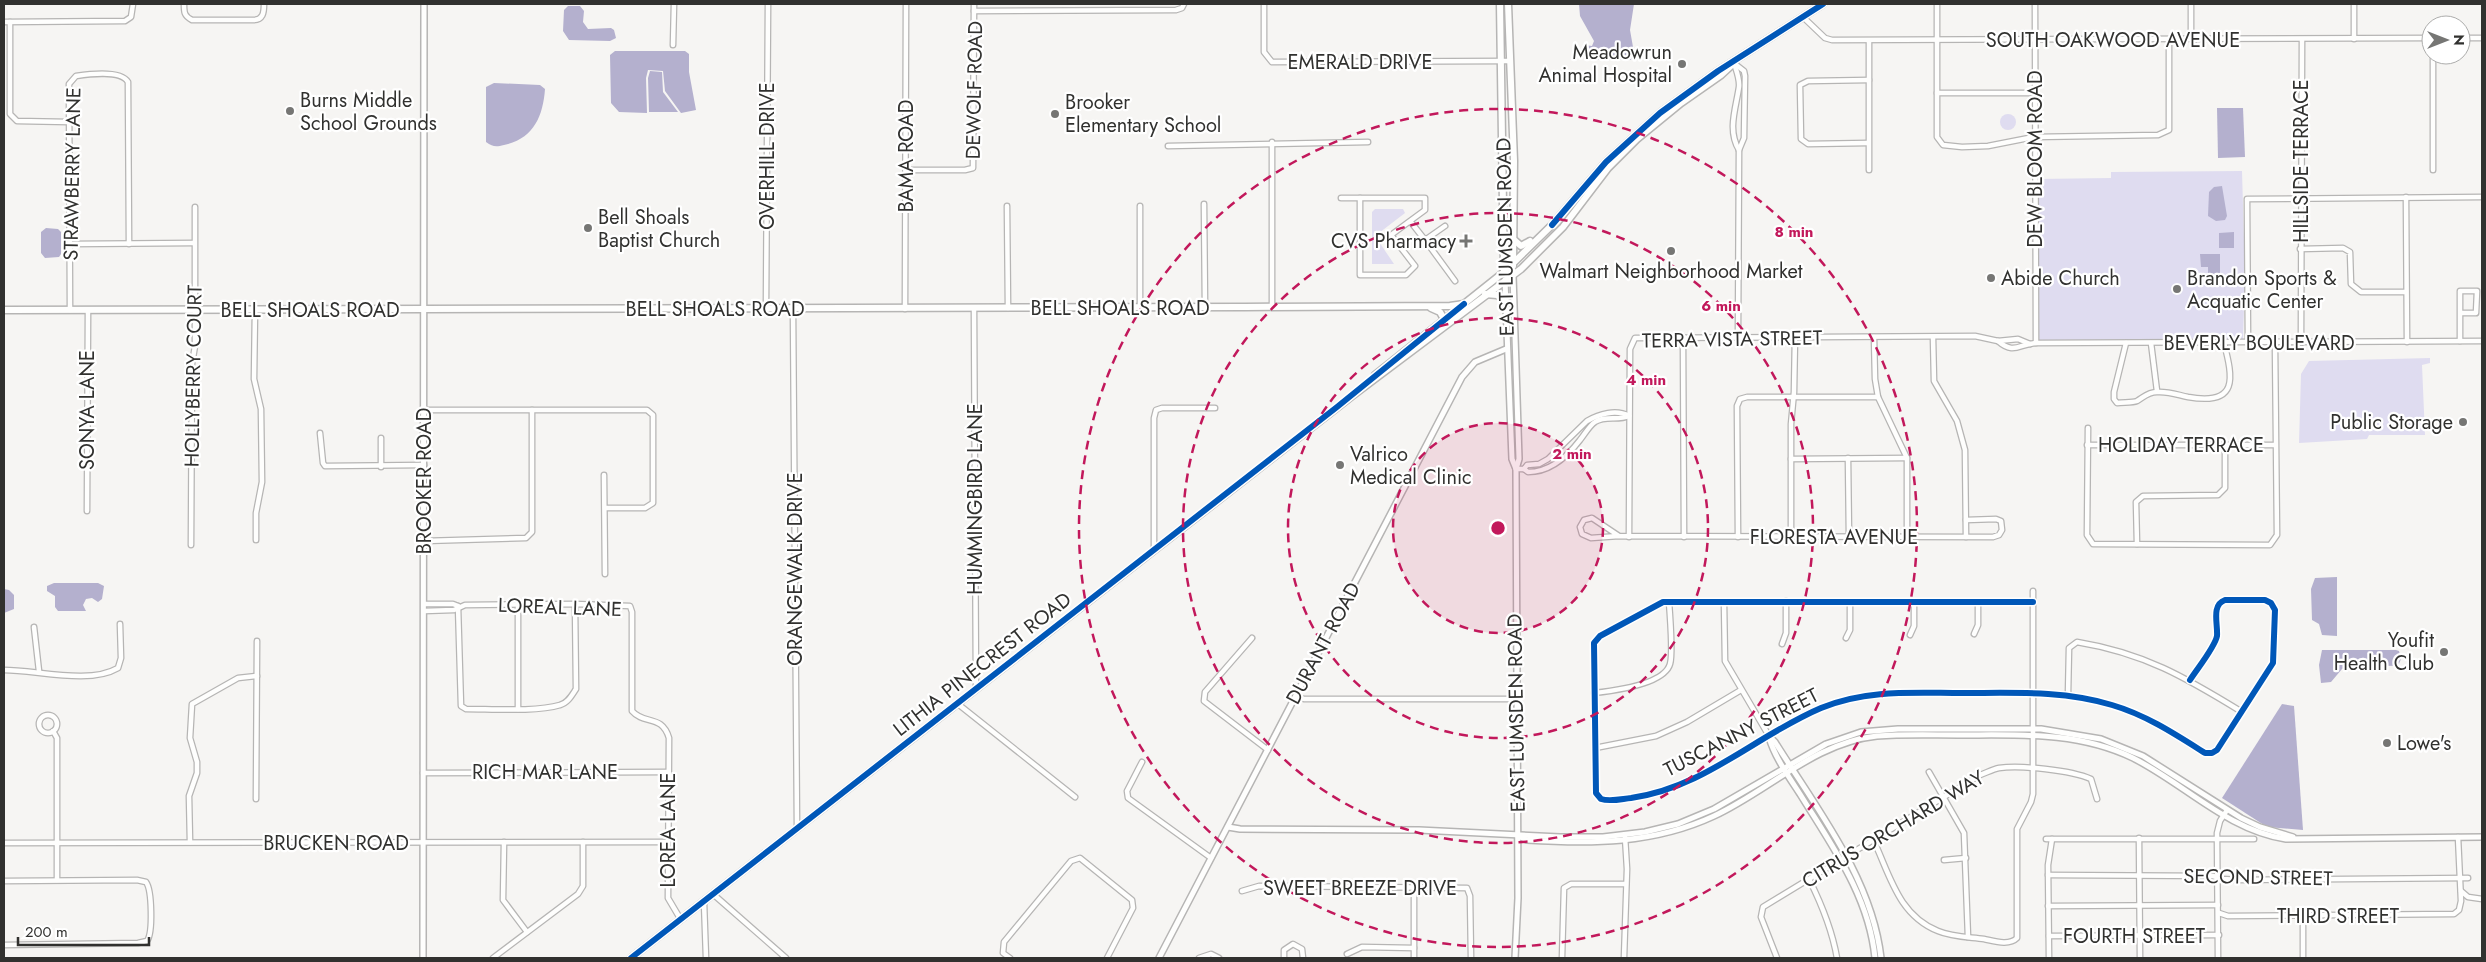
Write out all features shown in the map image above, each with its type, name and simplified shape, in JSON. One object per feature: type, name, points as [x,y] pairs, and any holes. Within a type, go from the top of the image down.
[{"type":"main road","name":"EAST LUMSDEN ROAD","points":[[1500,4],[1514,167],[1513,275]]},
{"type":"main road","name":"EAST LUMSDEN ROAD","points":[[1505,279],[1503,258],[1503,122],[1508,4]]},
{"type":"main road","name":"LITHIA PINECREST ROAD","points":[[1352,396],[1444,319],[1504,272],[1552,225],[1612,156],[1685,94],[1823,4]]},
{"type":"main road","name":"LITHIA PINECREST ROAD","points":[[632,958],[1352,396],[1485,294],[1513,275],[1558,233],[1596,182],[1649,128],[1680,103],[1721,76],[1734,63]]},
{"type":"main road","points":[[1680,103],[1685,99],[1685,94]]},
{"type":"main road","points":[[1503,122],[1509,134],[1510,164],[1514,167]]},
{"type":"main road","points":[[1513,239],[1518,245],[1523,246],[1546,224],[1552,225]]},
{"type":"main road","points":[[1493,281],[1503,258]]},
{"type":"main road","points":[[1485,294],[1497,295],[1506,301]]},
{"type":"main road","name":"BELL SHOALS ROAD","points":[[4,310],[1205,308],[1464,304]]},
{"type":"main road","points":[[1426,306],[1437,310],[1444,319]]},
{"type":"street","points":[[4,22],[125,20],[131,18],[133,4]]},
{"type":"street","points":[[184,4],[184,12],[187,18],[192,20],[253,20],[260,19],[263,15],[264,4]]},
{"type":"street","name":"BROOKER ROAD","points":[[423,958],[424,4]]},
{"type":"street","points":[[674,4],[674,45]]},
{"type":"street","name":"OVERHILL DRIVE","points":[[766,309],[768,4]]},
{"type":"street","name":"BAMA ROAD","points":[[906,4],[906,309]]},
{"type":"street","name":"DEWOLF ROAD","points":[[906,170],[973,168],[974,4]]},
{"type":"street","points":[[974,11],[1176,10],[1182,8],[1184,4]]},
{"type":"street","name":"EMERALD DRIVE","points":[[1264,4],[1264,52],[1272,62],[1505,61]]},
{"type":"street","points":[[1937,4],[1937,137],[1943,145],[1988,146],[2034,137],[2158,135],[2169,130],[2169,40]]},
{"type":"street","name":"DEW BLOOM ROAD","points":[[2033,344],[2035,4]]},
{"type":"street","points":[[2191,4],[2191,31],[2194,40]]},
{"type":"street","points":[[2354,4],[2354,39]]},
{"type":"street","name":"SOUTH OAKWOOD AVENUE","points":[[1803,17],[1825,38],[1832,40],[2421,38]]},
{"type":"street","points":[[10,22],[10,114],[17,121],[69,122]]},
{"type":"street","name":"HILLSIDE TERRACE","points":[[2301,343],[2302,40]]},
{"type":"street","points":[[1869,41],[1869,170]]},
{"type":"street","points":[[1734,63],[1739,84],[1734,107],[1733,133],[1739,150],[1738,337]]},
{"type":"street","points":[[1734,63],[1744,71],[1745,76],[1744,138],[1739,150]]},
{"type":"street","points":[[2433,65],[2433,170]]},
{"type":"street","name":"STRAWBERRY LANE","points":[[70,310],[69,84],[74,77],[116,75],[127,80],[130,244]]},
{"type":"street","points":[[1868,143],[1808,144],[1801,139],[1800,85],[1808,81],[1869,80]]},
{"type":"street","points":[[1937,93],[2035,93]]},
{"type":"street","points":[[1168,146],[1251,145],[1272,142],[1368,142]]},
{"type":"street","points":[[1272,142],[1272,307]]},
{"type":"street","points":[[2406,197],[2407,342]]},
{"type":"street","points":[[1341,198],[1360,198],[1425,198],[1425,210],[1392,235],[1415,266],[1406,275],[1360,275],[1360,198]]},
{"type":"street","points":[[2248,343],[2247,199],[2482,198]]},
{"type":"street","points":[[1204,204],[1205,308]]},
{"type":"street","points":[[1007,206],[1008,308]]},
{"type":"street","points":[[1140,206],[1140,308]]},
{"type":"street","name":"HOLLYBERRY COURT","points":[[191,544],[192,364],[195,348],[196,310],[194,207]]},
{"type":"street","points":[[1410,221],[1455,281]]},
{"type":"street","points":[[1425,240],[1445,226]]},
{"type":"street","points":[[70,244],[194,243]]},
{"type":"street","points":[[2300,249],[2343,248],[2350,252],[2351,284],[2361,292],[2406,292]]},
{"type":"street","name":"EAST LUMSDEN ROAD","points":[[1513,275],[1519,459],[1516,468],[1516,958]]},
{"type":"street","name":"EAST LUMSDEN ROAD","points":[[1505,279],[1506,349],[1512,459],[1516,468]]},
{"type":"street","points":[[2460,313],[2476,313],[2477,291],[2460,291],[2460,313],[2460,341]]},
{"type":"street","name":"HUMMINGBIRD LANE","points":[[974,308],[976,689]]},
{"type":"street","name":"ORANGEWALK DRIVE","points":[[793,309],[796,829]]},
{"type":"street","name":"SONYA LANE","points":[[87,511],[88,310]]},
{"type":"street","points":[[255,310],[254,379],[261,409],[262,482],[256,513],[256,540]]},
{"type":"street","name":"TERRA VISTA STREET","points":[[1630,537],[1630,349],[1633,340],[1643,337],[1974,336],[1998,341],[2018,339],[2033,344]]},
{"type":"street","points":[[1683,337],[1684,537]]},
{"type":"street","points":[[1791,536],[1791,424],[1794,397],[1795,337]]},
{"type":"street","points":[[1874,337],[1875,378],[1878,397],[1907,458],[1907,537]]},
{"type":"street","points":[[1933,337],[1934,381],[1957,422],[1965,450],[1966,536]]},
{"type":"street","name":"TERRA VISTA STREET","points":[[1998,341],[2009,348],[2025,347],[2033,344]]},
{"type":"street","name":"BEVERLY BOULEVARD","points":[[2033,344],[2275,344],[2482,341]]},
{"type":"street","points":[[2126,343],[2114,399],[2117,402],[2136,402],[2145,394],[2157,392],[2210,399],[2221,395],[2229,387],[2232,374],[2224,343]]},
{"type":"street","points":[[2152,343],[2157,392]]},
{"type":"street","points":[[2088,428],[2087,535],[2093,544],[2270,545],[2277,535],[2274,445],[2275,344]]},
{"type":"street","name":"DURANT ROAD","points":[[1159,958],[1462,377],[1475,362],[1506,349]]},
{"type":"street","points":[[1738,537],[1738,402],[1747,397],[1878,397]]},
{"type":"street","points":[[1154,550],[1154,418],[1156,410],[1162,408],[1215,408]]},
{"type":"street","points":[[424,410],[647,410],[652,414],[653,503],[645,508],[605,508]]},
{"type":"street","points":[[424,541],[526,538],[532,532],[532,410]]},
{"type":"street","points":[[1524,469],[1527,465],[1539,464],[1548,459],[1579,428],[1596,416],[1623,413],[1629,416]]},
{"type":"street","points":[[1516,468],[1524,469],[1528,472],[1547,468],[1564,456],[1598,420],[1623,419],[1629,416]]},
{"type":"street","points":[[320,433],[323,463],[326,466],[381,467],[424,465]]},
{"type":"street","points":[[381,438],[381,467]]},
{"type":"street","points":[[2137,544],[2136,502],[2142,496],[2218,495],[2225,488],[2225,444]]},
{"type":"street","name":"HOLIDAY TERRACE","points":[[2087,445],[2274,445]]},
{"type":"street","points":[[1848,458],[1849,537]]},
{"type":"street","points":[[1791,459],[1907,458]]},
{"type":"street","points":[[604,475],[605,574]]},
{"type":"street","name":"FLORESTA AVENUE","points":[[1619,536],[1592,518],[1584,520],[1580,527],[1582,534],[1588,538],[1619,536],[1996,537],[2001,534],[2003,527],[2001,522],[1996,519],[1966,520]]},
{"type":"street","points":[[1873,839],[1902,905],[1913,917],[1937,931],[1968,937],[2008,943],[2018,936],[2016,840],[2020,821],[2031,802],[2033,769],[2033,592]]},
{"type":"street","name":"TUSCANNY STREET","points":[[2033,602],[1786,601],[1669,602],[1657,604],[1596,640],[1594,693],[1596,793],[1601,800],[1611,800],[1652,794],[1688,782],[1818,709],[1855,696],[1882,694],[2033,693],[2068,695],[2104,702],[2131,711],[2156,722],[2209,754],[2217,750],[2275,660],[2275,610],[2270,601],[2226,600],[2220,603],[2216,609],[2216,639],[2190,680]]},
{"type":"street","points":[[1782,644],[1786,633],[1786,601]]},
{"type":"street","points":[[1594,693],[1621,690],[1664,674],[1670,664],[1669,602]]},
{"type":"street","points":[[1724,602],[1724,659],[1866,896],[1876,930],[1881,958]]},
{"type":"street","points":[[1846,638],[1850,630],[1850,602]]},
{"type":"street","points":[[1910,634],[1914,626],[1914,602]]},
{"type":"street","points":[[1974,634],[1978,625],[1978,602]]},
{"type":"street","name":"LOREAL LANE","points":[[424,604],[453,604],[458,606],[518,604],[630,606],[632,612],[632,711],[636,715],[662,724],[669,738]]},
{"type":"street","points":[[442,604],[442,610]]},
{"type":"street","points":[[518,604],[518,710]]},
{"type":"street","points":[[458,606],[462,706],[466,709],[518,710],[561,705],[568,700],[576,689],[575,604]]},
{"type":"street","name":"LOREAL LANE","points":[[424,611],[454,610],[458,606]]},
{"type":"street","points":[[4,670],[56,675],[95,675],[110,672],[118,668],[121,658],[120,624]]},
{"type":"street","points":[[34,627],[39,672]]},
{"type":"street","points":[[1252,638],[1205,692],[1204,701],[1268,750]]},
{"type":"street","points":[[256,799],[257,641]]},
{"type":"street","points":[[2068,695],[2069,648],[2077,642],[2112,648],[2143,658],[2190,680],[2242,712]]},
{"type":"street","points":[[190,842],[190,796],[197,773],[197,762],[190,738],[192,704],[238,678],[256,676]]},
{"type":"street","points":[[1595,748],[1656,736],[1687,722],[1741,690]]},
{"type":"street","points":[[1296,696],[1304,699],[1517,699]]},
{"type":"street","points":[[958,704],[1075,797]]},
{"type":"street","points":[[43,716],[52,716],[56,720],[57,726],[53,731],[44,732],[40,729],[38,723],[43,716]]},
{"type":"street","points":[[53,731],[57,738],[58,842],[56,880]]},
{"type":"street","points":[[2033,732],[2075,739],[2122,753],[2148,766],[2223,815],[2258,833],[2286,839],[2293,837],[2482,837]]},
{"type":"street","points":[[1228,827],[1240,829],[1448,831],[1517,836],[1625,838],[1664,834],[1714,817],[1789,770],[1833,748],[1868,737],[2033,732],[2084,734],[2129,750],[2227,810],[2260,827],[2293,837]]},
{"type":"street","name":"LOREA LANE","points":[[669,738],[667,772],[668,898],[681,920]]},
{"type":"street","points":[[1142,762],[1127,791],[1128,798],[1211,858]]},
{"type":"street","name":"CITRUS ORCHARD WAY","points":[[1777,958],[1761,916],[1763,907],[1980,775],[1999,768],[2033,769],[2083,776],[2090,779],[2097,799]]},
{"type":"street","name":"RICH MAR LANE","points":[[423,773],[667,772]]},
{"type":"street","points":[[1929,772],[1964,833],[1968,937]]},
{"type":"street","points":[[2218,958],[2217,839],[2218,826],[2227,810]]},
{"type":"street","points":[[2458,837],[2461,891],[2468,897],[2482,899]]},
{"type":"street","points":[[1624,958],[1625,838]]},
{"type":"street","points":[[2139,838],[2140,958]]},
{"type":"street","points":[[2049,958],[2049,839],[2254,839]]},
{"type":"street","points":[[504,842],[503,900],[527,932]]},
{"type":"street","points":[[493,958],[578,894],[584,886],[584,842]]},
{"type":"street","name":"BRUCKEN ROAD","points":[[4,843],[668,842]]},
{"type":"street","points":[[1843,857],[1864,908],[1875,958]]},
{"type":"street","points":[[1010,958],[1003,953],[1004,942],[1071,861],[1080,858],[1132,900],[1133,908],[1107,958]]},
{"type":"street","points":[[1944,860],[1966,858]]},
{"type":"street","name":"SECOND STREET","points":[[2048,876],[2218,877],[2248,880],[2468,878]]},
{"type":"street","points":[[1808,879],[1823,907],[1833,934],[1837,958]]},
{"type":"street","points":[[4,881],[136,880],[146,882],[150,891],[150,938],[144,942],[4,945]]},
{"type":"street","points":[[1562,958],[1564,888],[1572,884],[1626,884]]},
{"type":"street","name":"SWEET BREEZE DRIVE","points":[[1242,891],[1259,886],[1467,888],[1470,896],[1470,958]]},
{"type":"street","points":[[1414,888],[1414,958]]},
{"type":"street","name":"THIRD STREET","points":[[2219,913],[2228,916],[2447,915],[2458,911],[2461,891]]},
{"type":"street","points":[[713,894],[786,958]]},
{"type":"street","points":[[704,902],[706,958]]},
{"type":"street","points":[[2048,906],[2218,906]]},
{"type":"street","points":[[2303,925],[2304,958]]},
{"type":"street","name":"FOURTH STREET","points":[[2049,936],[2219,936]]},
{"type":"street","points":[[1284,958],[1284,950],[1293,944],[1302,949],[1303,958]]},
{"type":"street","points":[[1347,954],[1362,947],[1414,948]]},
{"type":"street","points":[[1199,958],[1211,954],[1219,958]]},
{"type":"shaded area","points":[[1579,4],[1634,4],[1630,30],[1633,47],[1631,60],[1592,60],[1586,57],[1584,45],[1592,46],[1594,41],[1580,16]]},
{"type":"shaded area","points":[[568,6],[580,6],[584,11],[583,22],[588,29],[611,28],[614,30],[616,38],[610,41],[569,40],[563,31],[564,10]]},
{"type":"shaded area","points":[[615,51],[685,51],[689,54],[689,72],[696,110],[681,113],[665,91],[663,71],[648,70],[646,78],[647,113],[619,112],[611,103],[610,55]]},
{"type":"shaded area","points":[[650,71],[662,72],[663,92],[678,112],[649,112],[648,78]]},
{"type":"shaded area","points":[[494,83],[540,85],[545,89],[542,109],[535,125],[522,138],[497,146],[486,142],[486,87]]},
{"type":"shaded area","points":[[2217,108],[2243,108],[2245,157],[2218,158]]},
{"type":"shaded area","points":[[2005,114],[2011,114],[2016,119],[2014,128],[2005,130],[2000,125],[2000,119]]},
{"type":"shaded area","name":"Brandon Sports & Acquatic Center","points":[[2242,171],[2245,275],[2243,340],[2038,341],[2037,179],[2111,178],[2111,172]]},
{"type":"shaded area","points":[[2222,186],[2227,216],[2225,220],[2216,221],[2208,216],[2209,192],[2214,187]]},
{"type":"shaded area","points":[[1375,209],[1403,209],[1405,213],[1375,236],[1394,264],[1372,264],[1372,212]]},
{"type":"shaded area","points":[[46,228],[58,229],[61,232],[61,254],[59,257],[45,258],[41,253],[41,232]]},
{"type":"shaded area","points":[[2234,232],[2234,248],[2219,248],[2219,233]]},
{"type":"shaded area","points":[[2200,254],[2220,254],[2220,274],[2223,275],[2223,287],[2208,287],[2208,267],[2201,267]]},
{"type":"shaded area","points":[[2430,358],[2430,363],[2422,365],[2425,435],[2369,435],[2367,439],[2299,443],[2301,374],[2309,361]]},
{"type":"shaded area","points":[[2337,577],[2337,636],[2322,635],[2319,624],[2312,620],[2311,589],[2315,578]]},
{"type":"shaded area","points":[[54,583],[98,583],[104,586],[102,599],[98,602],[92,598],[86,599],[83,605],[86,611],[58,611],[55,607],[55,596],[47,591],[47,586]]},
{"type":"shaded area","points":[[4,589],[9,590],[14,595],[14,609],[4,613]]},
{"type":"shaded area","points":[[2322,650],[2396,650],[2399,651],[2401,659],[2398,666],[2349,665],[2342,669],[2331,682],[2321,683],[2319,665]]},
{"type":"shaded area","points":[[2282,704],[2294,706],[2303,830],[2267,827],[2222,798]]},
{"type":"cycle path","points":[[1552,225],[1606,162],[1660,113],[1718,71],[1823,4]]},
{"type":"cycle path","points":[[631,958],[1337,407],[1464,304]]},
{"type":"cycle path","points":[[2033,602],[1663,602],[1600,636],[1594,643],[1596,793],[1601,799],[1612,800],[1631,798],[1682,784],[1706,773],[1774,732],[1821,708],[1855,698],[1890,693],[2037,693],[2094,700],[2137,714],[2205,753],[2212,753],[2217,750],[2273,663],[2275,610],[2271,603],[2265,600],[2225,600],[2221,602],[2216,615],[2216,641],[2190,680]]},
{"type":"place","name":"Meadowrun Animal Hospital","points":[[1682,64]]},
{"type":"place","name":"Burns Middle School Grounds","points":[[290,111]]},
{"type":"place","name":"Brooker Elementary School","points":[[1055,114]]},
{"type":"place","name":"Bell Shoals Baptist Church","points":[[588,228]]},
{"type":"place","name":"CVS Pharmacy","points":[[1466,241]]},
{"type":"place","name":"Walmart Neighborhood Market","points":[[1671,251]]},
{"type":"place","name":"Abide Church","points":[[1991,278]]},
{"type":"place","name":"Brandon Sports & Acquatic Center","points":[[2177,289]]},
{"type":"place","name":"Public Storage","points":[[2463,422]]},
{"type":"place","name":"Valrico Medical Clinic","points":[[1340,465]]},
{"type":"place","name":"Youfit Health Club","points":[[2444,652]]},
{"type":"place","name":"Lowe's","points":[[2387,743]]}]
